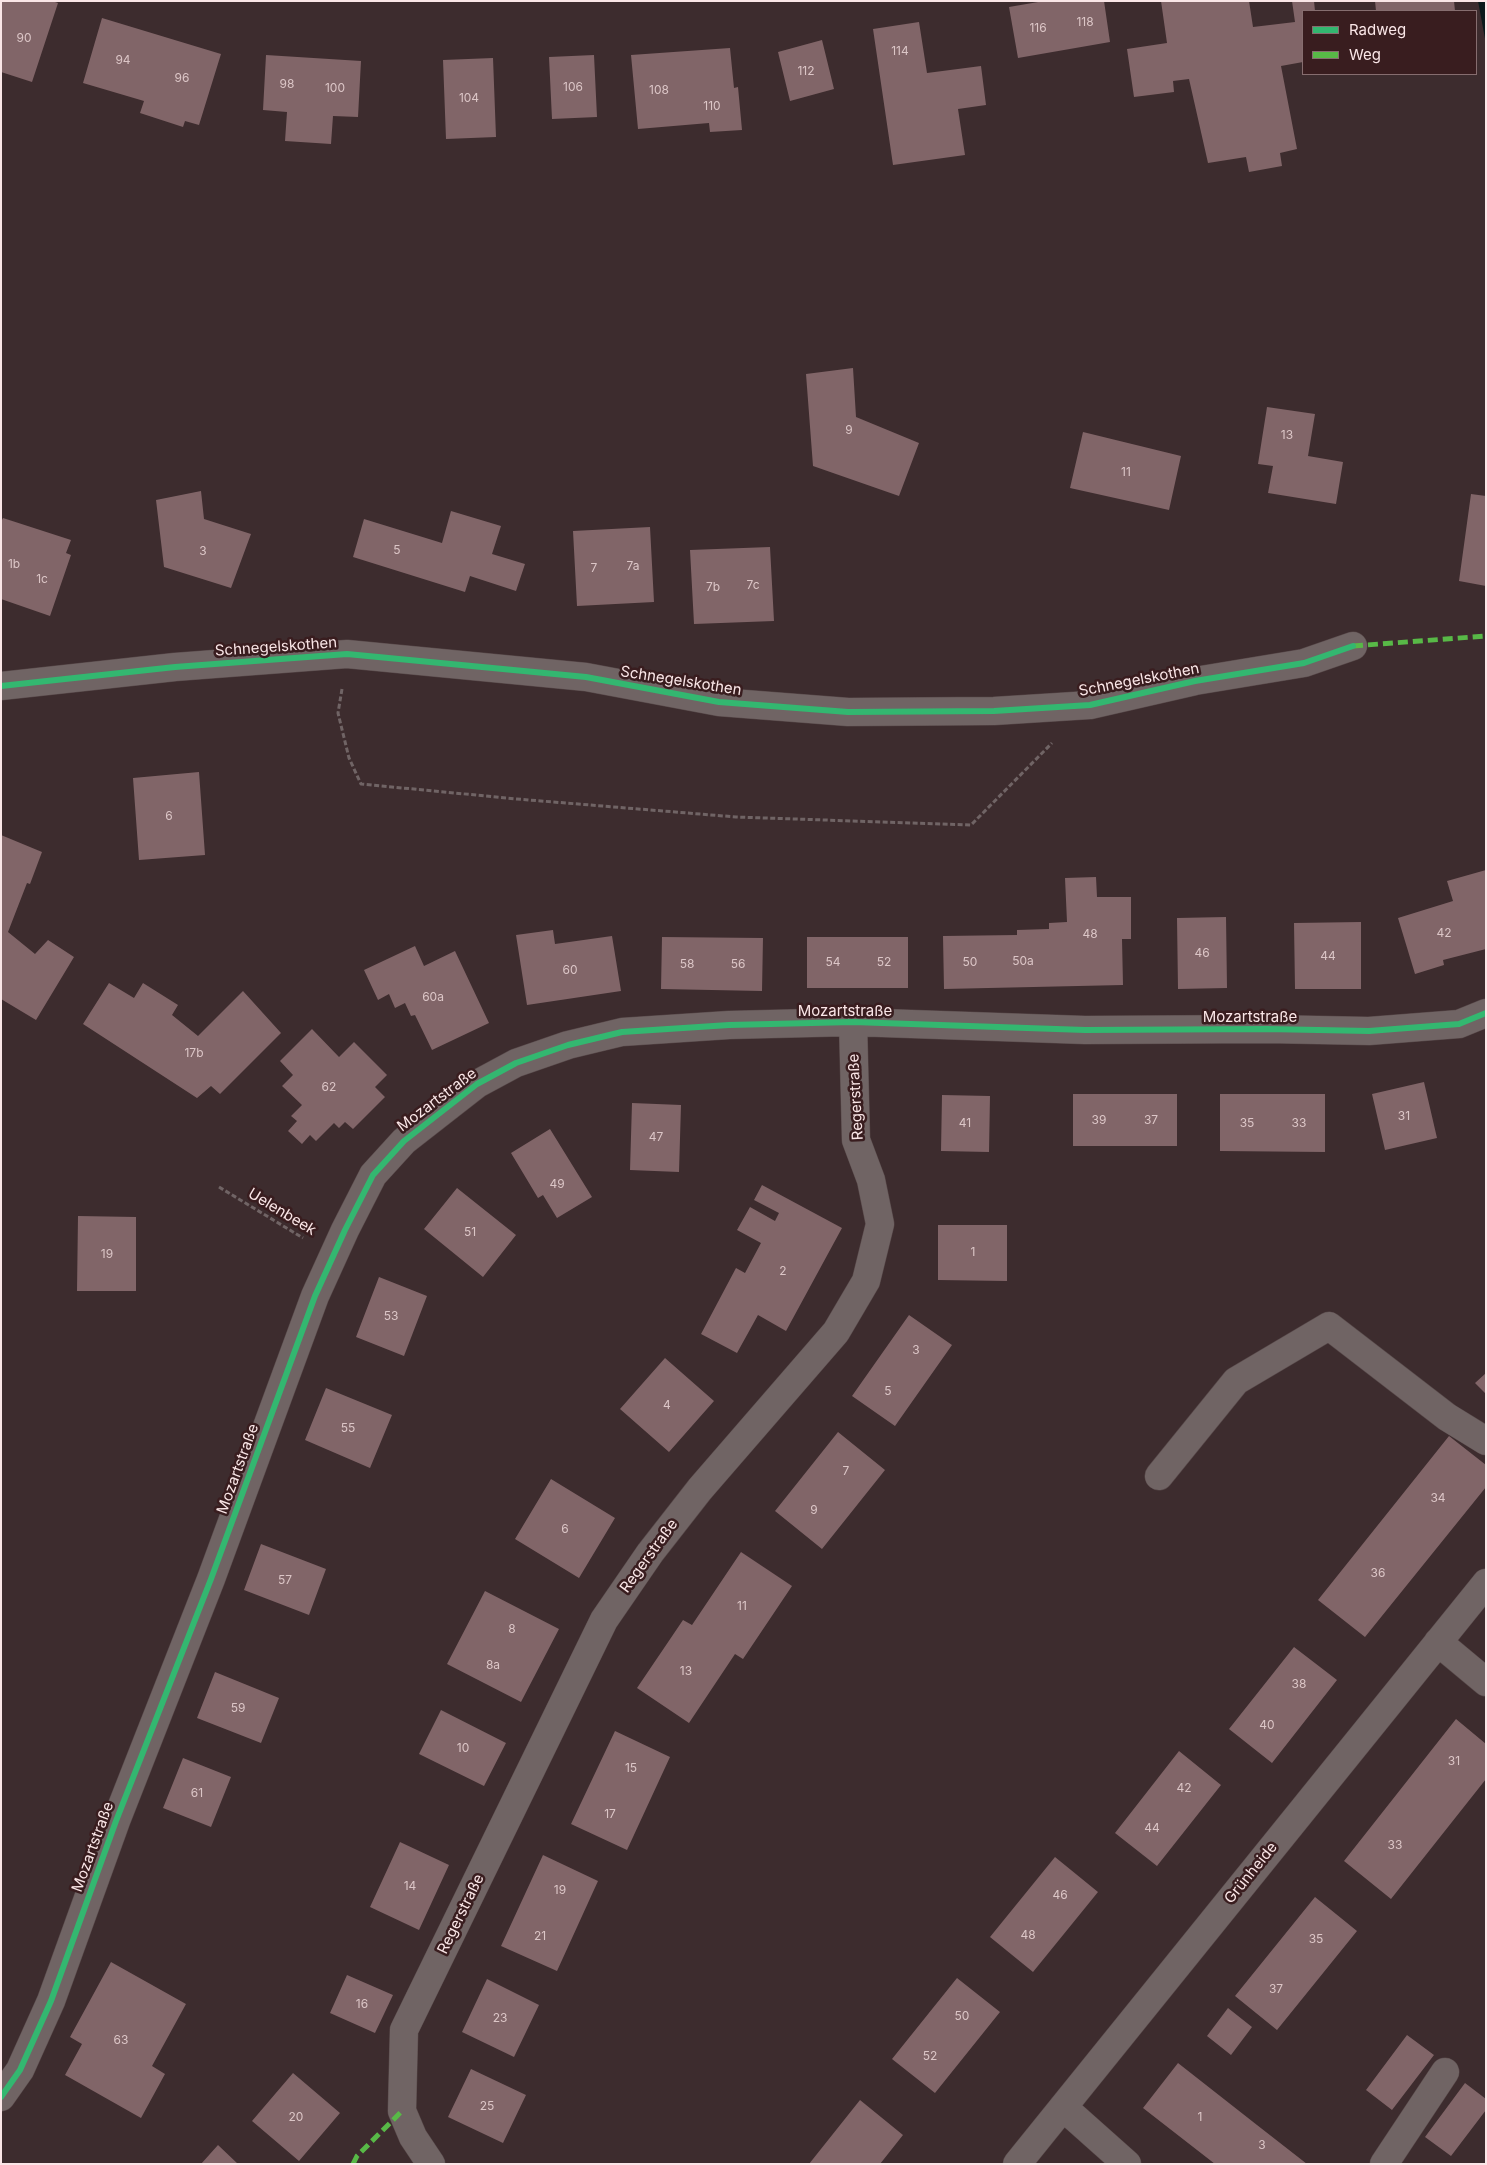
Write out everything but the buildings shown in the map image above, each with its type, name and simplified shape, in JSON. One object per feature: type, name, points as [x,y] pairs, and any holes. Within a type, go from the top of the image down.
[{"type":"street","name":"Schnegelskothen","points":[[1,686],[175,667],[347,654],[586,677],[719,702],[848,712],[994,711],[1090,705],[1195,681],[1304,663],[1353,646]]},
{"type":"street","name":"Mozartstraße","points":[[1,2097],[20,2070],[50,2001],[116,1821],[210,1579],[315,1296],[333,1257],[373,1175],[404,1141],[477,1084],[516,1063],[568,1044],[622,1032],[729,1025],[853,1022],[1085,1030],[1267,1029],[1369,1031],[1459,1024],[1486,1013]]},
{"type":"street","name":"Regerstraße","points":[[431,2164],[413,2137],[402,2111],[404,2030],[604,1620],[650,1553],[700,1489],[836,1332],[866,1282],[880,1224],[870,1180],[856,1140],[853,1022]]},
{"type":"street","points":[[1159,1476],[1236,1381],[1329,1326],[1447,1417],[1486,1441]]},
{"type":"street","name":"Grünheide","points":[[1017,2164],[1486,1583]]},
{"type":"street","points":[[1438,1642],[1486,1682]]},
{"type":"street","points":[[1384,2164],[1445,2072]]},
{"type":"street","points":[[1063,2107],[1128,2164]]},
{"type":"path","points":[[338,713],[349,758],[361,784],[736,817],[971,825],[1090,705]]},
{"type":"shaded area","points":[[1478,1],[1486,1],[1486,44]]},
{"type":"marked path","points":[[1353,646],[1486,636]]},
{"type":"marked path","points":[[353,2164],[357,2156],[402,2111]]},
{"type":"cycle path","points":[[1,686],[175,667],[347,654],[586,677],[719,702],[848,712],[994,711],[1090,705],[1195,681],[1304,663],[1353,646]]},
{"type":"cycle path","points":[[1,2097],[20,2070],[51,2001],[116,1821],[211,1579],[315,1296],[345,1230],[373,1175],[404,1141],[477,1084],[516,1063],[568,1045],[622,1032],[729,1025],[853,1022],[1085,1030],[1267,1029],[1369,1031],[1459,1024],[1486,1013]]}]
